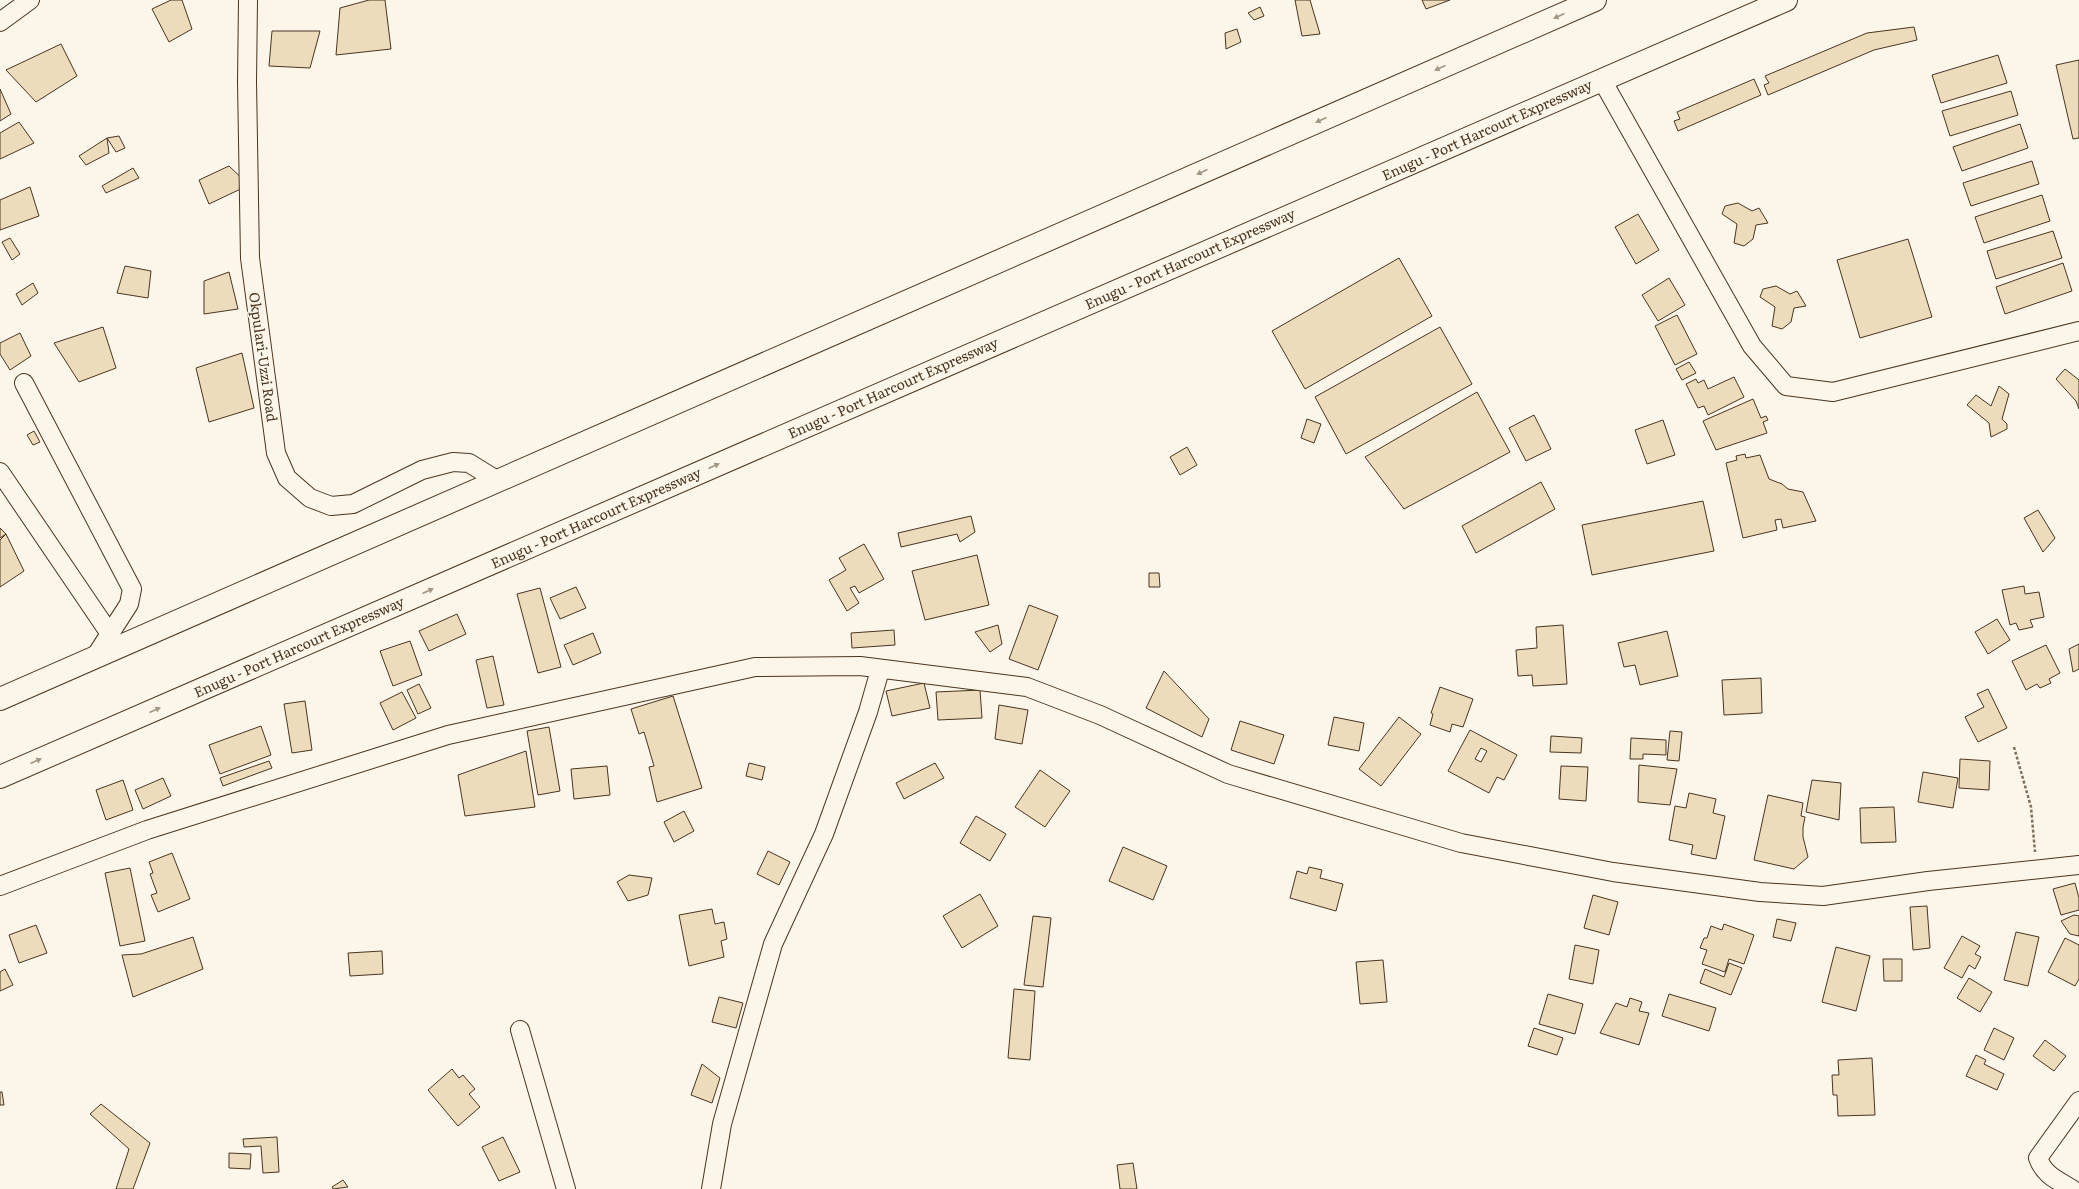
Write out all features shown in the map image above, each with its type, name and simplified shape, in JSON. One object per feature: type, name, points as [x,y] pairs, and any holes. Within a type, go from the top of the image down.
[{"type":"highway","points":[[0,699],[1595,0]]},
{"type":"highway","name":"Enugu - Port Harcourt Expressway","points":[[0,777],[1786,0]]},
{"type":"street","points":[[1,20],[30,0]]},
{"type":"street","name":"Okpulari-Uzzi Road","points":[[248,0],[247,82],[250,258],[276,453],[287,478],[310,498],[331,506],[353,504],[422,470],[453,462],[469,463],[498,481]]},
{"type":"street","points":[[1602,80],[1752,346],[1786,386],[1833,392],[2079,331]]},
{"type":"street","points":[[24,383],[132,588],[129,604],[95,657]]},
{"type":"street","points":[[0,472],[110,634]]},
{"type":"street","points":[[0,886],[147,830],[448,735],[577,708],[755,667],[860,666],[880,670],[1027,687],[1100,715],[1228,774],[1461,843],[1613,872],[1760,892],[1823,896],[2079,865]]},
{"type":"street","points":[[712,1189],[722,1124],[773,944],[824,834],[868,712],[880,670]]},
{"type":"street","points":[[520,1030],[566,1189]]},
{"type":"street","points":[[2072,1189],[2048,1175],[2041,1167],[2038,1158],[2079,1101]]},
{"type":"path","points":[[2014,747],[2031,807],[2037,869]]},
{"type":"building","points":[[171,0],[182,0],[192,29],[169,42],[152,9]]},
{"type":"building","points":[[369,0],[385,0],[391,49],[336,55],[340,8]]},
{"type":"building","points":[[1295,0],[1310,0],[1320,34],[1302,36]]},
{"type":"building","points":[[1422,0],[1450,0],[1426,9]]},
{"type":"building","points":[[1260,7],[1264,16],[1254,20],[1248,13]]},
{"type":"building","points":[[1914,27],[1917,40],[1874,50],[1768,95],[1764,85],[1769,83],[1765,76],[1867,33]]},
{"type":"building","points":[[1237,29],[1241,42],[1226,49],[1225,33]]},
{"type":"building","points":[[272,31],[320,31],[310,68],[269,66]]},
{"type":"building","points":[[61,44],[77,76],[36,102],[6,70]]},
{"type":"building","points":[[1998,55],[2007,83],[1941,103],[1932,75]]},
{"type":"building","points":[[2079,60],[2079,138],[2073,139],[2056,65]]},
{"type":"building","points":[[1754,79],[1761,95],[1678,131],[1674,121],[1680,119],[1677,112]]},
{"type":"building","points":[[0,89],[11,114],[0,121]]},
{"type":"building","points":[[2011,91],[2018,115],[1950,136],[1942,111]]},
{"type":"building","points":[[19,122],[34,143],[0,159],[0,133]]},
{"type":"building","points":[[2020,124],[2028,148],[1962,171],[1953,147]]},
{"type":"building","points":[[119,136],[125,148],[116,152],[107,138]]},
{"type":"building","points":[[107,138],[109,153],[86,165],[79,156]]},
{"type":"building","points":[[2032,161],[2039,184],[1971,206],[1963,183]]},
{"type":"building","points":[[229,166],[249,185],[209,204],[199,180]]},
{"type":"building","points":[[133,168],[139,178],[106,193],[102,186]]},
{"type":"building","points":[[30,187],[39,216],[0,230],[0,200]]},
{"type":"building","points":[[2042,195],[2050,221],[1984,243],[1975,217]]},
{"type":"building","points":[[1738,203],[1752,211],[1759,208],[1768,223],[1756,225],[1753,239],[1744,246],[1734,243],[1737,224],[1722,214],[1725,206]]},
{"type":"building","points":[[1638,214],[1659,250],[1636,264],[1615,227]]},
{"type":"building","points":[[2053,231],[2062,258],[1996,279],[1987,251]]},
{"type":"building","points":[[10,238],[20,254],[12,260],[2,242]]},
{"type":"building","points":[[1908,239],[1932,317],[1860,338],[1837,260]]},
{"type":"building","points":[[1399,258],[1432,316],[1305,389],[1272,331]]},
{"type":"building","points":[[2063,263],[2072,291],[2005,314],[1996,287]]},
{"type":"building","points":[[125,266],[151,271],[148,298],[117,293]]},
{"type":"building","points":[[229,272],[238,309],[204,314],[204,281]]},
{"type":"building","points":[[1669,278],[1685,305],[1658,321],[1642,295]]},
{"type":"building","points":[[33,283],[38,293],[22,305],[16,294]]},
{"type":"building","points":[[1776,286],[1790,294],[1797,291],[1806,306],[1794,308],[1791,322],[1782,329],[1772,326],[1775,307],[1760,297],[1763,289]]},
{"type":"building","points":[[1677,315],[1697,354],[1675,365],[1655,326]]},
{"type":"building","points":[[103,327],[116,368],[79,382],[54,343]]},
{"type":"building","points":[[1440,327],[1472,384],[1346,454],[1315,397]]},
{"type":"building","points":[[20,333],[31,356],[10,370],[0,354],[0,343]]},
{"type":"building","points":[[242,353],[254,408],[209,422],[196,368]]},
{"type":"building","points":[[1689,362],[1696,373],[1682,380],[1676,369]]},
{"type":"building","points":[[2065,369],[2079,380],[2079,409],[2076,401],[2056,379]]},
{"type":"building","points":[[1734,377],[1744,397],[1708,415],[1704,406],[1698,408],[1686,384],[1696,379],[1698,383],[1704,380],[1708,389]]},
{"type":"building","points":[[1999,386],[2009,394],[2002,419],[2007,424],[2007,429],[1991,437],[1989,423],[1967,405],[1976,395],[1991,406]]},
{"type":"building","points":[[1477,392],[1510,452],[1404,509],[1365,457]]},
{"type":"building","points":[[1753,399],[1761,418],[1766,416],[1768,420],[1763,422],[1767,433],[1716,450],[1703,421]]},
{"type":"building","points":[[1534,415],[1551,449],[1526,461],[1509,428]]},
{"type":"building","points":[[1307,419],[1321,424],[1314,443],[1301,438]]},
{"type":"building","points":[[1663,420],[1675,455],[1647,464],[1635,430]]},
{"type":"building","points":[[34,431],[40,442],[33,445],[27,435]]},
{"type":"building","points":[[1187,447],[1197,465],[1180,475],[1170,457]]},
{"type":"building","points":[[1745,454],[1746,458],[1760,455],[1769,479],[1782,484],[1788,489],[1803,492],[1816,521],[1783,528],[1781,519],[1775,520],[1777,530],[1743,538],[1726,463],[1737,460],[1736,456]]},
{"type":"building","points":[[1541,482],[1555,509],[1476,553],[1462,526]]},
{"type":"building","points":[[1703,501],[1714,551],[1592,575],[1582,525]]},
{"type":"building","points":[[2038,510],[2055,538],[2043,552],[2024,518]]},
{"type":"building","points":[[971,516],[975,532],[960,542],[957,534],[901,547],[898,533]]},
{"type":"building","points":[[0,528],[6,534],[0,538]]},
{"type":"building","points":[[6,534],[24,571],[0,587],[0,540]]},
{"type":"building","points":[[864,544],[884,579],[859,593],[855,586],[850,588],[859,603],[847,611],[829,580],[846,570],[839,558]]},
{"type":"building","points":[[977,555],[989,605],[925,620],[912,571]]},
{"type":"building","points":[[1149,573],[1159,573],[1160,587],[1149,587]]},
{"type":"building","points":[[2024,586],[2025,594],[2039,592],[2044,617],[2030,620],[2033,627],[2019,630],[2016,623],[2010,625],[2002,590]]},
{"type":"building","points":[[576,587],[586,608],[560,619],[550,598]]},
{"type":"building","points":[[540,588],[561,667],[538,673],[517,594]]},
{"type":"building","points":[[1029,605],[1058,616],[1038,670],[1009,659]]},
{"type":"building","points":[[457,614],[466,634],[429,651],[419,631]]},
{"type":"building","points":[[1997,619],[2010,640],[1988,654],[1975,632]]},
{"type":"building","points":[[998,625],[1002,644],[990,652],[975,632]]},
{"type":"building","points":[[1563,625],[1567,684],[1533,686],[1532,675],[1518,676],[1516,650],[1537,648],[1536,627]]},
{"type":"building","points":[[894,630],[895,645],[852,648],[851,633]]},
{"type":"building","points":[[1667,631],[1678,676],[1640,685],[1635,665],[1624,667],[1618,643]]},
{"type":"building","points":[[593,633],[601,653],[573,665],[564,645]]},
{"type":"building","points":[[410,641],[422,675],[393,686],[380,651]]},
{"type":"building","points":[[2079,644],[2079,669],[2073,672],[2069,649]]},
{"type":"building","points":[[2046,645],[2060,673],[2049,679],[2051,683],[2040,688],[2037,684],[2026,690],[2012,661]]},
{"type":"building","points":[[493,656],[504,705],[487,708],[476,660]]},
{"type":"building","points":[[1164,671],[1209,719],[1202,737],[1146,708]]},
{"type":"building","points":[[1761,678],[1762,713],[1724,715],[1722,680]]},
{"type":"building","points":[[924,683],[930,708],[892,716],[886,691]]},
{"type":"building","points":[[419,684],[431,708],[418,714],[407,690]]},
{"type":"building","points":[[1440,687],[1473,699],[1463,727],[1452,724],[1450,732],[1430,725],[1433,714],[1431,713]]},
{"type":"building","points":[[1988,689],[2007,728],[1978,742],[1965,717],[1984,707],[1977,694]]},
{"type":"building","points":[[980,690],[982,718],[938,720],[936,692]]},
{"type":"building","points":[[402,692],[416,718],[393,730],[380,703]]},
{"type":"building","points":[[673,696],[702,788],[657,802],[649,767],[654,766],[644,732],[639,734],[631,709]]},
{"type":"building","points":[[305,701],[312,750],[292,753],[284,704]]},
{"type":"building","points":[[999,705],[1028,710],[1022,744],[995,739]]},
{"type":"building","points":[[1334,717],[1364,723],[1359,751],[1328,745]]},
{"type":"building","points":[[1399,717],[1421,734],[1381,786],[1359,769]]},
{"type":"building","points":[[1240,721],[1284,735],[1274,764],[1231,750]]},
{"type":"building","points":[[261,726],[271,755],[220,774],[209,745]]},
{"type":"building","points":[[549,727],[560,791],[538,795],[527,731]]},
{"type":"building","points":[[1470,730],[1517,755],[1504,780],[1497,777],[1489,793],[1448,771]],"holes":[[[1481,748],[1487,751],[1481,762],[1475,759]]]},
{"type":"building","points":[[1670,731],[1682,732],[1679,761],[1667,760]]},
{"type":"building","points":[[1551,736],[1582,738],[1581,753],[1550,752]]},
{"type":"building","points":[[1631,738],[1666,740],[1666,755],[1643,754],[1643,759],[1630,759]]},
{"type":"building","points":[[526,751],[535,807],[465,816],[458,775]]},
{"type":"building","points":[[1960,759],[1990,761],[1989,790],[1959,788]]},
{"type":"building","points":[[269,761],[272,768],[223,786],[220,778]]},
{"type":"building","points":[[749,763],[765,767],[762,780],[746,776]]},
{"type":"building","points":[[935,763],[944,778],[904,799],[896,783]]},
{"type":"building","points":[[1639,765],[1677,769],[1670,805],[1638,802]]},
{"type":"building","points":[[607,766],[610,795],[574,799],[571,769]]},
{"type":"building","points":[[1561,766],[1588,767],[1586,801],[1559,799]]},
{"type":"building","points":[[1040,770],[1070,791],[1045,827],[1015,807]]},
{"type":"building","points":[[1923,772],[1958,778],[1953,808],[1918,802]]},
{"type":"building","points":[[163,778],[171,796],[143,809],[135,790]]},
{"type":"building","points":[[123,780],[133,810],[106,820],[96,790]]},
{"type":"building","points":[[1812,780],[1841,783],[1839,820],[1806,812]]},
{"type":"building","points":[[1689,793],[1716,799],[1713,813],[1725,816],[1716,859],[1691,854],[1693,845],[1669,840],[1675,806],[1686,808]]},
{"type":"building","points":[[1768,795],[1803,803],[1801,816],[1805,817],[1803,837],[1808,857],[1794,869],[1754,860]]},
{"type":"building","points":[[1894,807],[1896,842],[1861,843],[1860,808]]},
{"type":"building","points":[[684,811],[694,831],[674,842],[664,822]]},
{"type":"building","points":[[976,816],[1006,834],[990,861],[960,843]]},
{"type":"building","points":[[1123,847],[1167,866],[1153,900],[1109,881]]},
{"type":"building","points":[[768,851],[790,862],[779,885],[757,874]]},
{"type":"building","points":[[172,853],[190,899],[158,912],[151,895],[157,893],[150,874],[153,873],[149,862]]},
{"type":"building","points":[[1309,867],[1322,870],[1320,878],[1343,884],[1336,911],[1290,898],[1297,871],[1307,874]]},
{"type":"building","points":[[130,868],[145,941],[120,946],[105,873]]},
{"type":"building","points":[[629,875],[652,878],[648,895],[628,901],[617,882]]},
{"type":"building","points":[[2075,883],[2079,898],[2079,910],[2061,915],[2053,889]]},
{"type":"building","points":[[980,894],[998,926],[962,948],[943,916]]},
{"type":"building","points":[[1593,895],[1618,902],[1609,935],[1584,928]]},
{"type":"building","points":[[1927,906],[1930,948],[1913,950],[1910,907]]},
{"type":"building","points":[[712,909],[715,924],[724,922],[727,939],[721,941],[724,957],[689,966],[679,915]]},
{"type":"building","points":[[2074,915],[2079,916],[2079,936],[2070,934],[2061,921]]},
{"type":"building","points":[[1033,916],[1051,918],[1043,987],[1024,985]]},
{"type":"building","points":[[1777,919],[1796,923],[1791,941],[1773,937]]},
{"type":"building","points":[[1724,924],[1754,935],[1744,964],[1729,959],[1725,972],[1702,964],[1707,950],[1700,948],[1704,938],[1707,938],[1711,926],[1722,930]]},
{"type":"building","points":[[36,925],[47,953],[19,963],[9,935]]},
{"type":"building","points":[[2016,932],[2039,937],[2028,986],[2004,980]]},
{"type":"building","points":[[1962,936],[1980,946],[1975,954],[1981,957],[1975,969],[1969,965],[1962,978],[1944,968]]},
{"type":"building","points":[[193,937],[203,969],[133,997],[122,955],[141,954]]},
{"type":"building","points":[[2065,938],[2079,945],[2079,979],[2075,986],[2048,972]]},
{"type":"building","points":[[1575,945],[1599,950],[1593,984],[1569,979]]},
{"type":"building","points":[[1836,947],[1870,956],[1856,1011],[1822,1002]]},
{"type":"building","points":[[382,951],[383,974],[350,976],[348,953]]},
{"type":"building","points":[[1883,959],[1902,959],[1902,981],[1884,981]]},
{"type":"building","points":[[1383,960],[1387,1002],[1360,1004],[1356,962]]},
{"type":"building","points":[[1729,963],[1742,968],[1731,995],[1700,983],[1705,969],[1724,977]]},
{"type":"building","points":[[5,969],[13,985],[0,991],[0,972]]},
{"type":"building","points":[[1969,978],[1992,992],[1980,1012],[1957,998]]},
{"type":"building","points":[[1014,989],[1035,991],[1030,1060],[1008,1058]]},
{"type":"building","points":[[1548,994],[1583,1004],[1575,1034],[1539,1024]]},
{"type":"building","points":[[1669,994],[1716,1008],[1709,1031],[1662,1016]]},
{"type":"building","points":[[719,997],[743,1003],[736,1028],[712,1022]]},
{"type":"building","points":[[1630,998],[1642,1002],[1639,1011],[1649,1013],[1639,1045],[1600,1033],[1616,1003],[1627,1007]]},
{"type":"building","points":[[1534,1028],[1563,1038],[1557,1055],[1528,1046]]},
{"type":"building","points":[[1994,1028],[2014,1038],[2004,1060],[1984,1050]]},
{"type":"building","points":[[2045,1040],[2066,1056],[2054,1071],[2033,1056]]},
{"type":"building","points":[[1976,1055],[1986,1060],[1984,1064],[2004,1074],[1997,1090],[1966,1076]]},
{"type":"building","points":[[1872,1058],[1875,1115],[1838,1116],[1837,1095],[1833,1095],[1832,1075],[1839,1075],[1838,1060]]},
{"type":"building","points":[[702,1064],[720,1078],[712,1103],[691,1095]]},
{"type":"building","points":[[452,1069],[459,1078],[463,1075],[475,1089],[469,1094],[480,1107],[458,1126],[428,1090]]},
{"type":"building","points":[[0,1092],[2,1092],[4,1105],[0,1105]]},
{"type":"building","points":[[101,1104],[150,1143],[133,1189],[116,1189],[129,1149],[90,1114]]},
{"type":"building","points":[[277,1137],[279,1172],[263,1173],[261,1146],[244,1147],[243,1139]]},
{"type":"building","points":[[503,1137],[520,1172],[499,1181],[482,1147]]},
{"type":"building","points":[[229,1153],[251,1154],[250,1169],[229,1168]]},
{"type":"building","points":[[1133,1163],[1137,1189],[1120,1189],[1117,1165]]},
{"type":"building","points":[[343,1180],[348,1187],[333,1189],[332,1187]]}]
